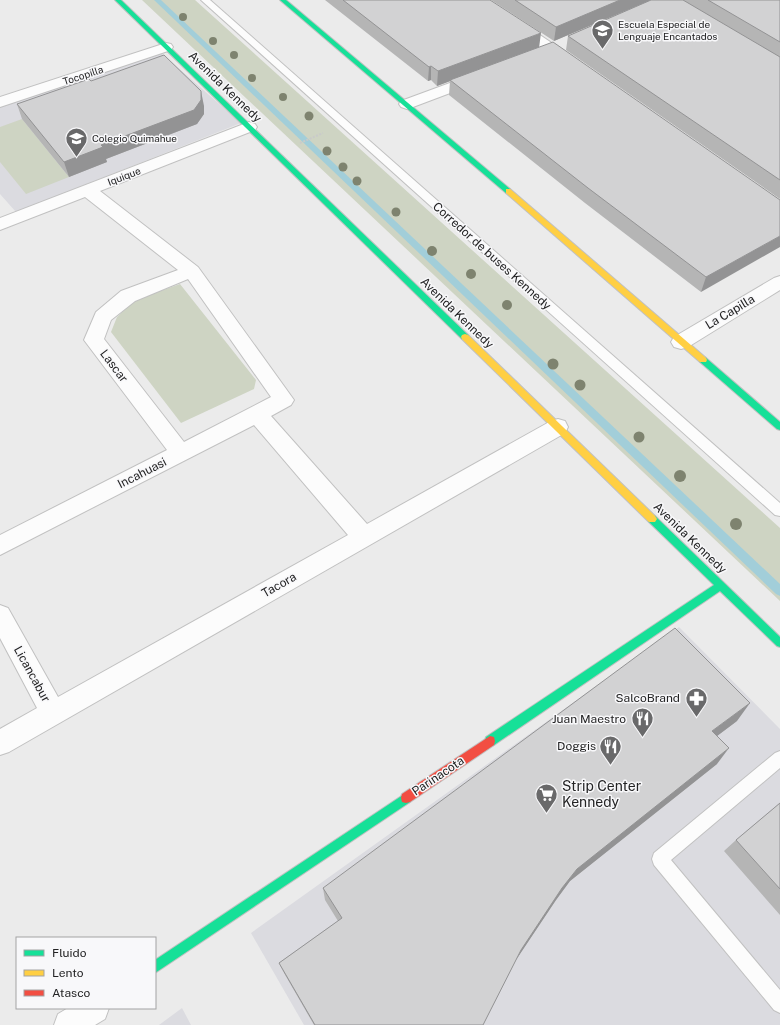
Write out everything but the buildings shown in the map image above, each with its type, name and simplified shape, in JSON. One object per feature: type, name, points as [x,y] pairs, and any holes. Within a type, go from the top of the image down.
[{"type":"main road","name":"Avenida Kennedy","points":[[118,0],[780,642]]},
{"type":"main road","points":[[283,0],[407,104],[780,427]]},
{"type":"main road","name":"Parinacota","points":[[156,966],[721,585]]},
{"type":"street","points":[[479,0],[551,50],[582,69]]},
{"type":"street","name":"Tocopilla","points":[[0,102],[166,47]]},
{"type":"street","points":[[407,104],[494,72]]},
{"type":"street","name":"Iquique","points":[[0,224],[249,127]]},
{"type":"street","points":[[87,190],[192,271]]},
{"type":"street","name":"Incahuasi","points":[[0,546],[284,400],[192,271]]},
{"type":"street","name":"Lascar","points":[[181,453],[94,340],[103,317],[128,296],[192,271]]},
{"type":"street","name":"La Capilla","points":[[681,342],[780,282]]},
{"type":"street","points":[[257,414],[364,537]]},
{"type":"street","name":"Tacora","points":[[0,744],[558,427]]},
{"type":"street","name":"Licancabur","points":[[0,615],[53,713]]},
{"type":"street","points":[[69,1025],[93,1009]]},
{"type":"lane","name":"Corredor de buses Kennedy","points":[[205,0],[780,511]]},
{"type":"lane","points":[[780,758],[660,859],[780,1004]]},
{"type":"path","points":[[276,153],[344,124]]},
{"type":"shaded area","name":"Colegio Quimahue","points":[[159,51],[241,123],[16,212],[0,194],[0,104]]},
{"type":"shaded area","name":"Strip Center Kennedy","points":[[679,627],[780,729],[780,1025],[304,1025],[251,933]]},
{"type":"shaded area","points":[[182,1008],[191,1025],[159,1025]]},
{"type":"green space","points":[[142,0],[195,0],[780,528],[780,601]]},
{"type":"green space","points":[[22,119],[69,177],[26,194],[0,162],[0,127]]},
{"type":"green space","points":[[180,284],[256,380],[254,389],[181,423],[111,332],[117,317],[135,300]]},
{"type":"waterway","points":[[157,0],[780,591]]},
{"type":"traffic: fast","points":[[118,0],[465,337]]},
{"type":"traffic: fast","points":[[283,0],[508,191]]},
{"type":"traffic: fast","points":[[703,360],[780,427]]},
{"type":"traffic: fast","points":[[652,519],[780,643]]},
{"type":"traffic: fast","points":[[490,741],[721,585]]},
{"type":"traffic: fast","points":[[156,966],[406,798]]},
{"type":"traffic: slow","points":[[508,191],[703,360]]},
{"type":"traffic: slow","points":[[465,337],[652,519]]},
{"type":"traffic: jam","points":[[406,798],[490,741]]},
{"type":"place","name":"Escuela Especial de Lenguaje Encantados","points":[[603,50]]},
{"type":"place","name":"Colegio Quimahue","points":[[76,158]]},
{"type":"place","name":"SalcoBrand","points":[[696,718]]},
{"type":"place","name":"Juan Maestro","points":[[642,738]]},
{"type":"place","name":"Doggis","points":[[611,766]]},
{"type":"place","name":"Strip Center Kennedy","points":[[547,814]]}]
